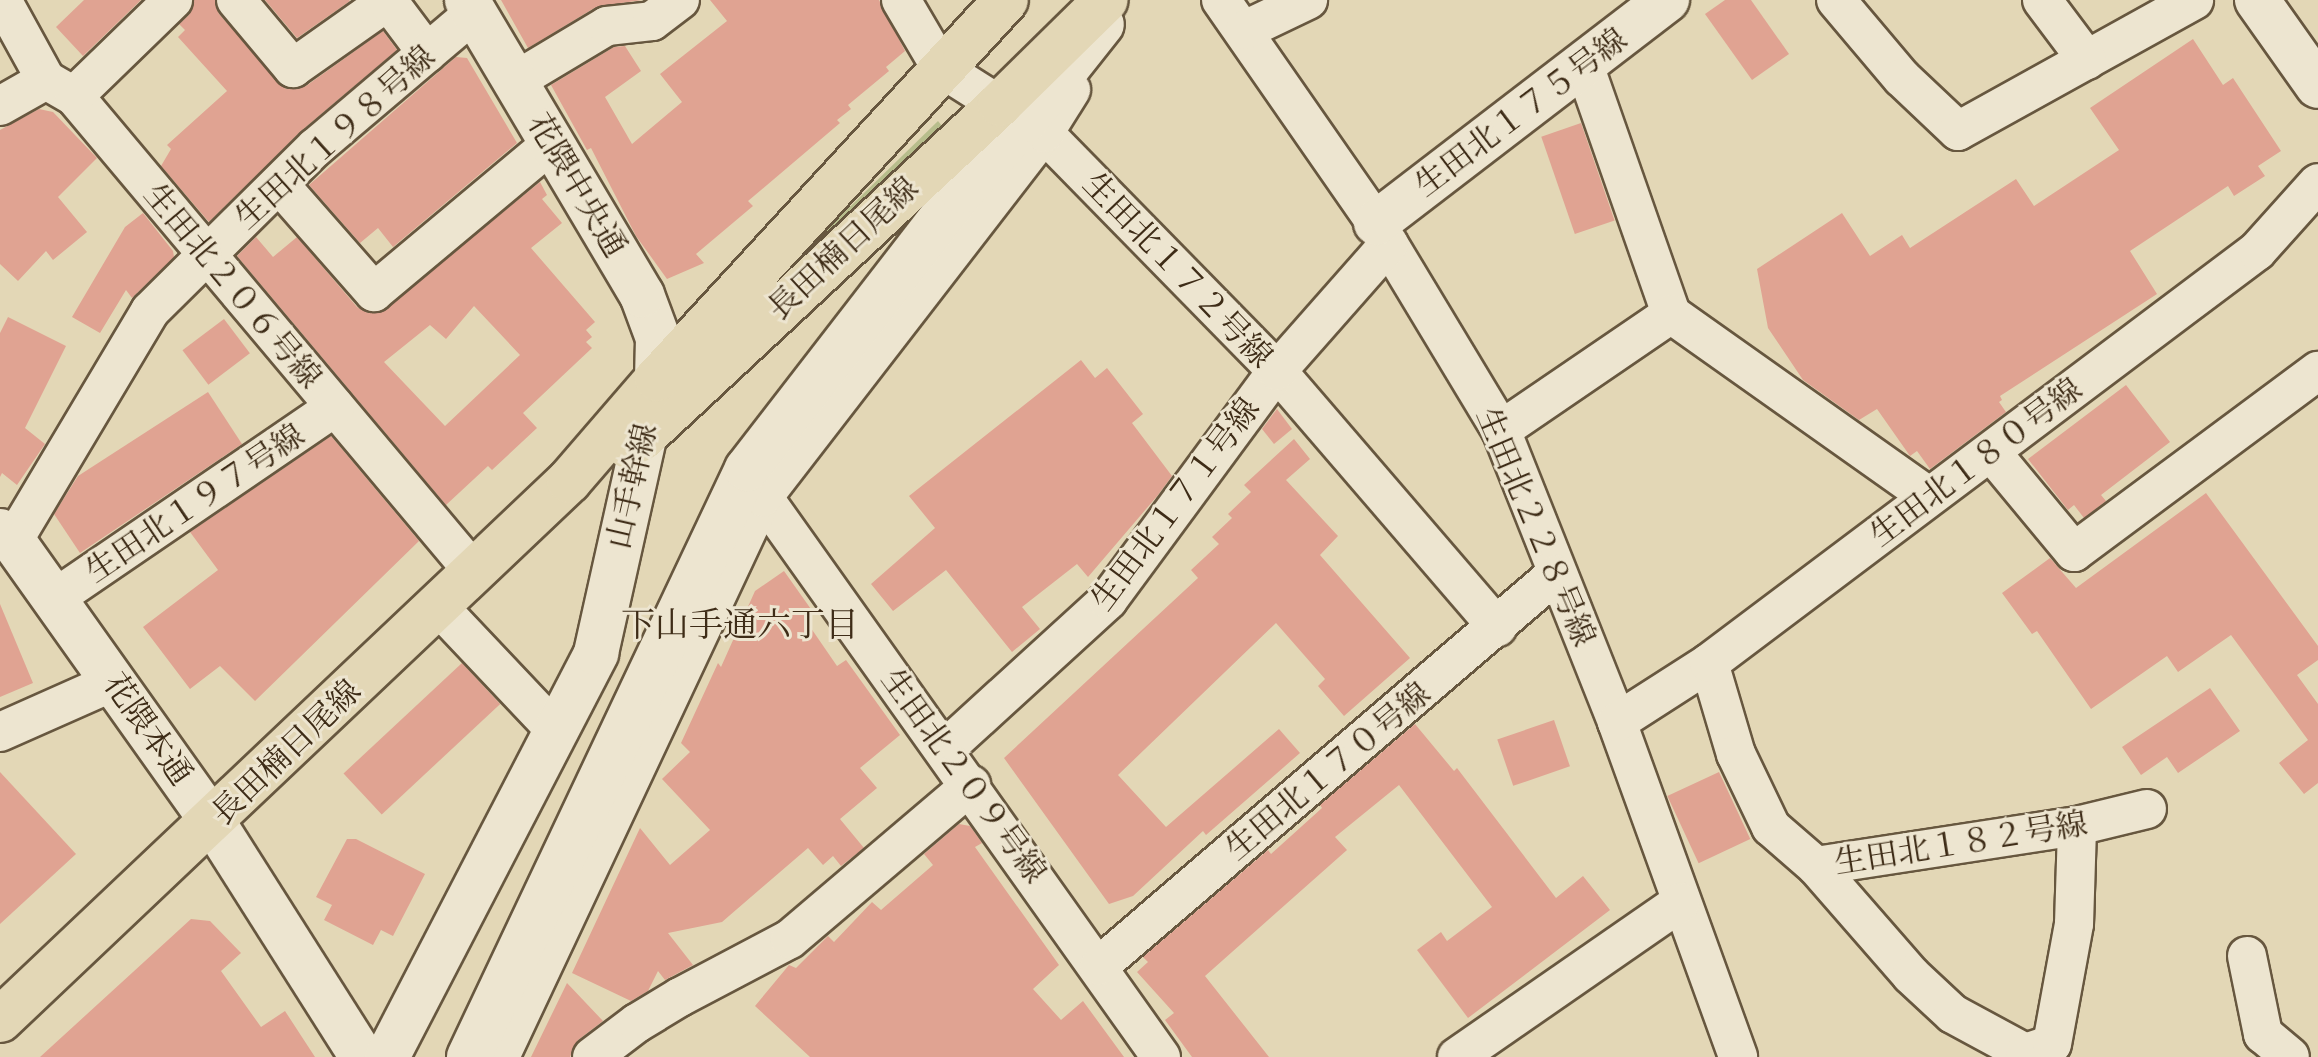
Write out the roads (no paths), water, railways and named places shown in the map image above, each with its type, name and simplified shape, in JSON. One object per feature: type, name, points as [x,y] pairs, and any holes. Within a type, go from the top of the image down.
[{"type":"main road","name":"山手幹線","points":[[657,379],[1006,0]]},
{"type":"main road","name":"長田楠日尾線","points":[[569,481],[642,438],[1023,119],[1106,0]]},
{"type":"main road","name":"長田楠日尾線","points":[[0,1020],[213,822],[569,481],[657,379]]},
{"type":"street","points":[[0,106],[60,88],[173,0]]},
{"type":"street","points":[[236,0],[293,68],[388,1],[427,53]]},
{"type":"street","points":[[515,81],[607,26],[652,21],[680,0]]},
{"type":"street","points":[[901,0],[941,68]]},
{"type":"street","points":[[469,1057],[747,469],[962,191],[1120,0]]},
{"type":"street","points":[[500,1057],[763,497],[1023,119],[1129,0]]},
{"type":"street","name":"生田北２２８号線","points":[[1221,0],[1245,30],[1382,233],[1501,430],[1617,722],[1738,1057]]},
{"type":"street","points":[[1245,30],[1308,0]]},
{"type":"street","points":[[1836,0],[1902,78],[1958,131],[2194,0]]},
{"type":"street","points":[[2042,0],[2087,60]]},
{"type":"street","points":[[2257,0],[2318,86]]},
{"type":"street","name":"生田北２０６号線","points":[[14,4],[60,88],[207,255],[473,571]]},
{"type":"street","name":"生田北１７５号線","points":[[1382,233],[1655,4]]},
{"type":"street","name":"生田北１９８号線","points":[[7,536],[150,311],[279,184],[427,53],[471,6]]},
{"type":"street","name":"花隈中央通","points":[[471,6],[642,295],[658,338],[657,379]]},
{"type":"street","points":[[1584,65],[1671,314],[1928,496]]},
{"type":"street","name":"生田北１７２号線","points":[[941,68],[1023,119],[1277,371],[1497,627]]},
{"type":"street","points":[[279,184],[374,292],[552,143]]},
{"type":"street","name":"生田北１８０号線","points":[[1617,722],[1709,663],[2257,251],[2318,183]]},
{"type":"street","name":"生田北１７１号線","points":[[945,749],[1108,600],[1382,233]]},
{"type":"street","points":[[1501,430],[1671,314]]},
{"type":"street","points":[[1991,452],[2074,552],[2318,371]]},
{"type":"street","name":"山手幹線","points":[[387,1057],[596,653],[657,379]]},
{"type":"street","name":"生田北１９７号線","points":[[55,598],[335,407]]},
{"type":"street","name":"生田北２０９号線","points":[[763,497],[971,785],[1161,1057]]},
{"type":"street","name":"花隈本通","points":[[7,536],[115,681],[213,822],[362,1057]]},
{"type":"street","name":"生田北１７０号線","points":[[1099,966],[1556,574]]},
{"type":"street","points":[[437,605],[556,731]]},
{"type":"street","name":"生田北１８２号線","points":[[1709,663],[1736,754],[1771,827],[1816,866],[2077,826],[2147,809]]},
{"type":"street","points":[[0,732],[115,681]]},
{"type":"street","points":[[592,1057],[637,1023],[704,982],[790,939],[971,785]]},
{"type":"street","points":[[1816,866],[1911,975],[1953,1014],[2025,1055],[2052,1044],[2074,924],[2077,826]]},
{"type":"street","points":[[1457,1057],[1681,902]]},
{"type":"street","points":[[2247,956],[2263,1034],[2290,1057]]},
{"type":"district","name":"下山手通六丁目","points":[[740,625]]}]
